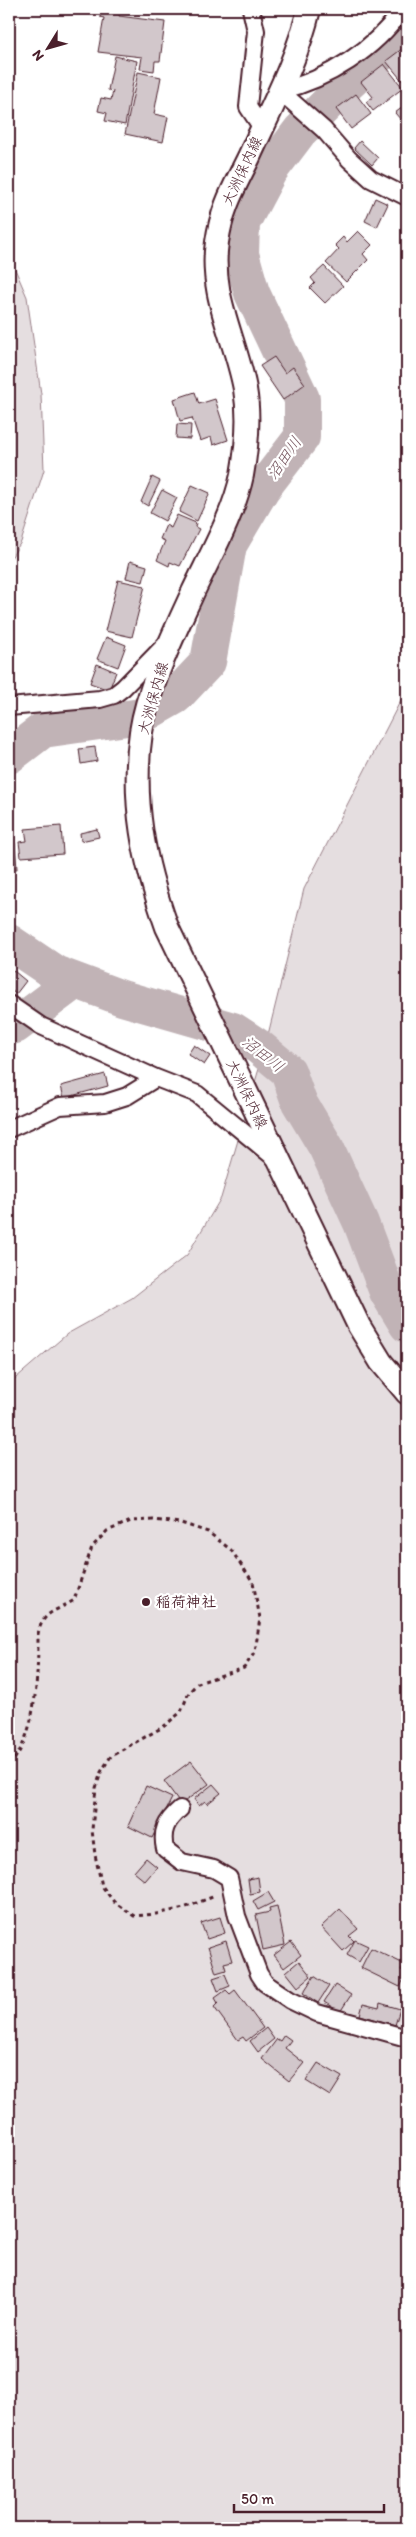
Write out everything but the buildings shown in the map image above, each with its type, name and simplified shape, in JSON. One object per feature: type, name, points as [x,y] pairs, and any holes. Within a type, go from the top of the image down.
[{"type":"main road","name":"大洲保内線","points":[[309,9],[303,36],[280,91],[225,204],[217,244],[216,285],[245,390],[248,435],[241,478],[224,526],[171,640],[141,730],[138,784],[141,838],[155,895],[167,927],[359,1326],[381,1362],[407,1393]]},
{"type":"street","points":[[251,9],[256,31],[248,107],[262,128]]},
{"type":"street","points":[[280,91],[308,84],[342,66],[392,25],[403,9]]},
{"type":"street","points":[[280,91],[324,130],[349,159],[371,179],[407,197]]},
{"type":"street","points":[[9,706],[100,699],[114,695],[171,640]]},
{"type":"street","points":[[9,1004],[41,1026],[156,1078],[197,1094],[280,1162]]},
{"type":"street","points":[[9,1129],[60,1106],[104,1103],[127,1096],[156,1078]]},
{"type":"street","points":[[180,1809],[169,1818],[162,1834],[165,1849],[182,1862],[214,1869],[229,1878],[237,1916],[259,1974],[265,1983],[290,2000],[317,2013],[407,2038]]},
{"type":"path","points":[[9,1765],[24,1742],[32,1719],[38,1634],[41,1621],[52,1610],[74,1600],[92,1547],[107,1531],[131,1521],[153,1520],[180,1523],[208,1532],[231,1550],[253,1582],[260,1618],[255,1652],[244,1668],[198,1683],[189,1692],[181,1712],[163,1727],[111,1756],[101,1772],[96,1788],[92,1830],[102,1886],[114,1902],[134,1916],[156,1914],[184,1908],[232,1889]]},
{"type":"shaded area","points":[[9,255],[27,297],[41,394],[44,470],[21,542],[9,561]]},
{"type":"shaded area","points":[[407,688],[407,2528],[9,2528],[9,1384],[67,1334],[132,1298],[187,1255],[221,1198],[263,1055],[304,889]]},
{"type":"waterway","name":"沼田川","points":[[9,756],[43,730],[141,716],[176,696],[208,662],[229,545],[262,489],[302,437],[302,399],[252,293],[241,254],[242,223],[269,172],[300,131],[407,29]]},
{"type":"waterway","name":"沼田川","points":[[9,942],[55,973],[122,998],[233,1030],[259,1047],[288,1071],[299,1102],[326,1147],[361,1223],[387,1292],[407,1325]]},
{"type":"waterway","points":[[9,1028],[15,1026],[75,981]]},
{"type":"place","name":"稲荷神社","points":[[146,1602]]}]
